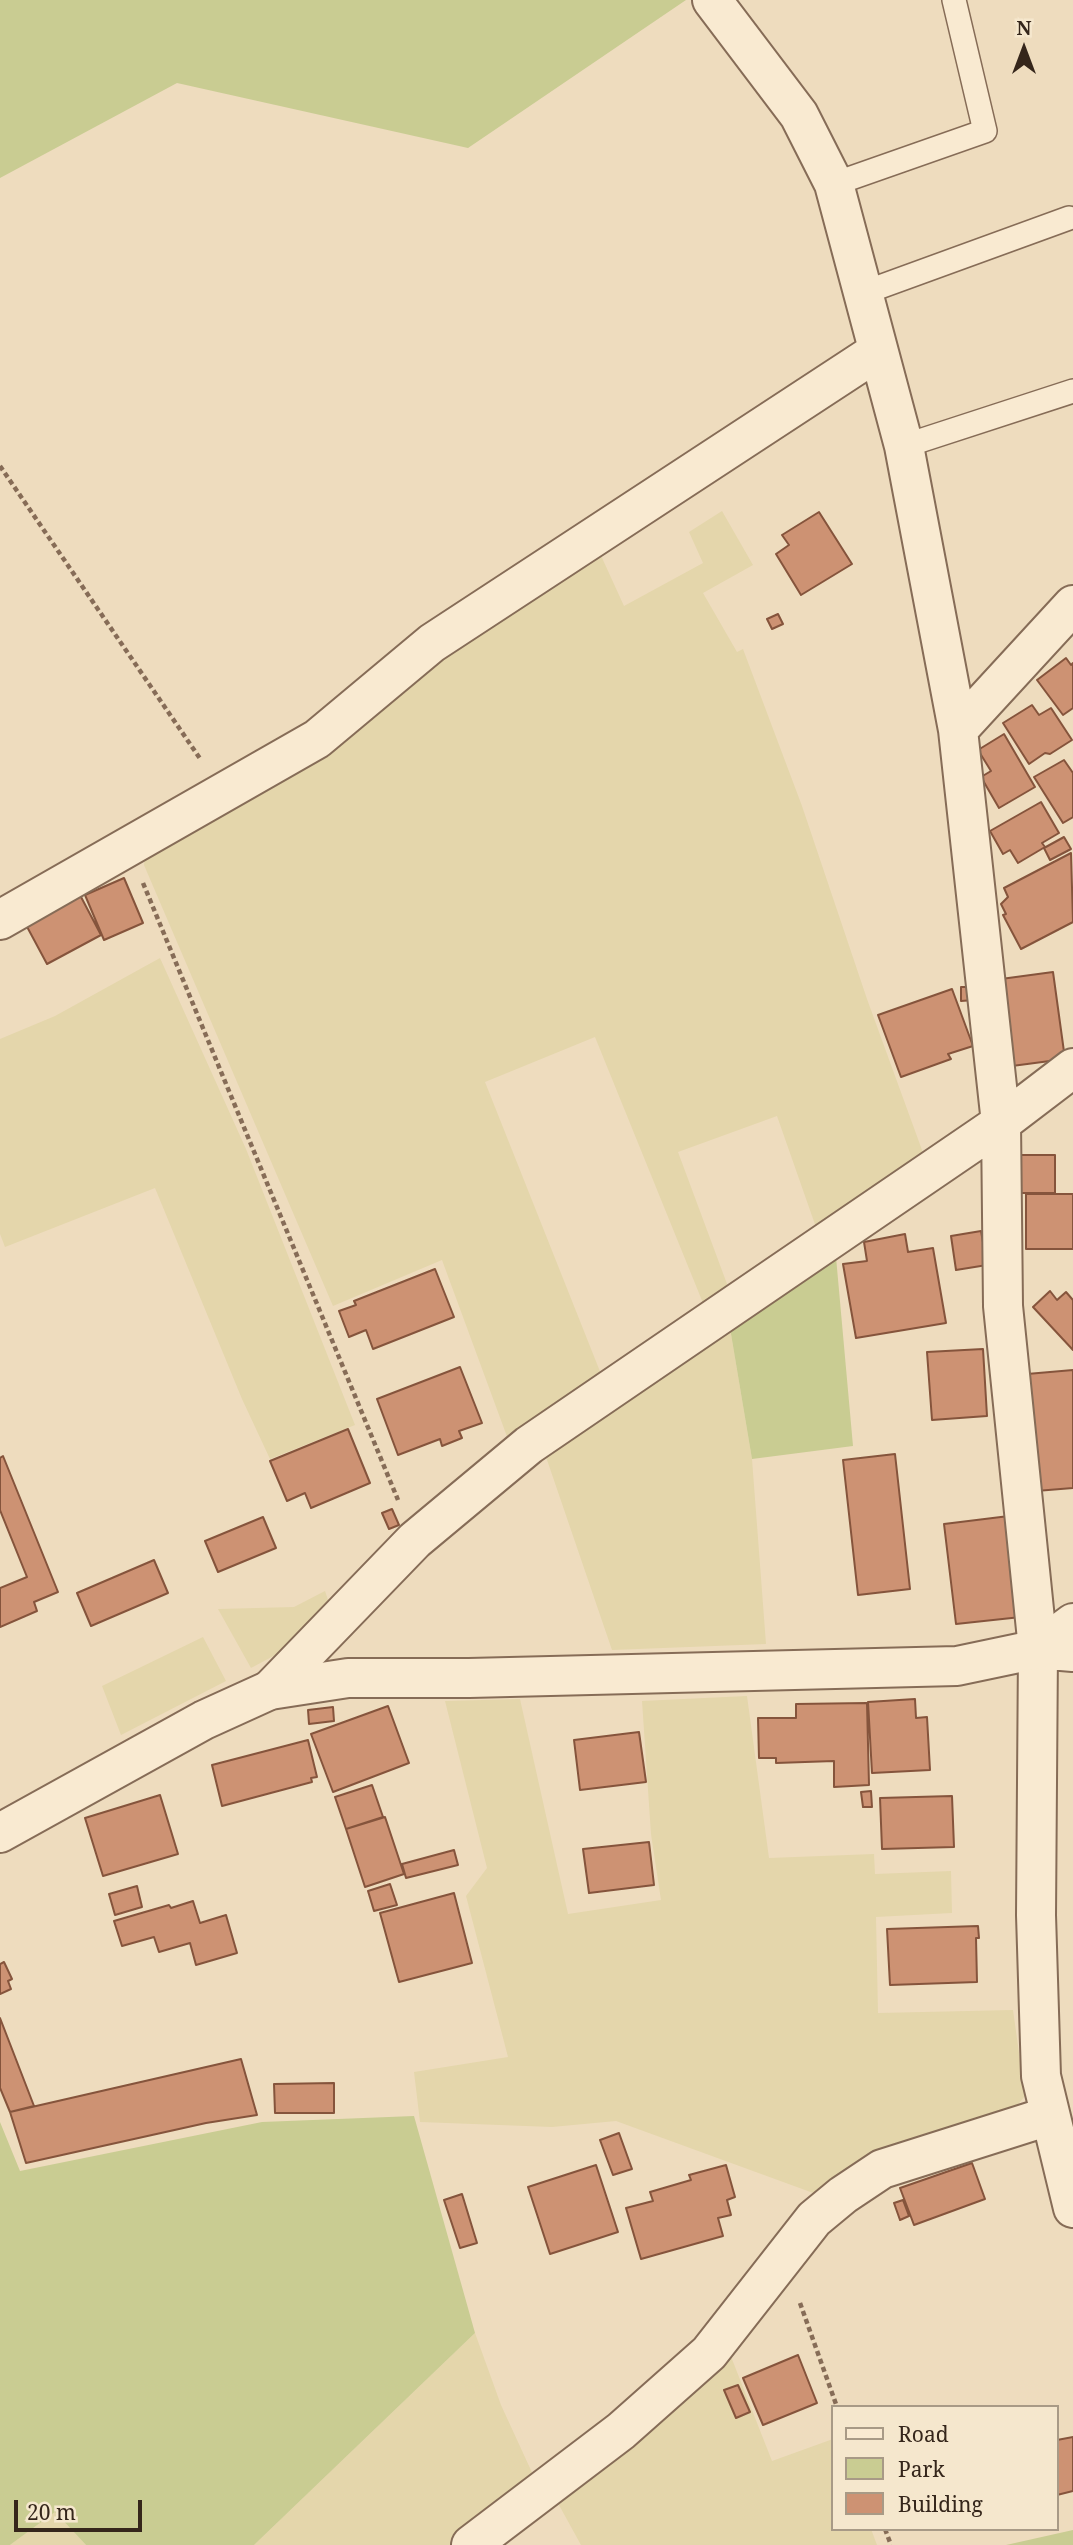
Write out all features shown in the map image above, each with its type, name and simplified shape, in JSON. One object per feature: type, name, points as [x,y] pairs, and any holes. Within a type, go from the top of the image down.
[{"type":"street","points":[[712,0],[799,115],[834,184],[904,446],[958,730],[1001,1123],[1003,1306],[1055,1651],[1038,1982],[1041,2076],[1073,2208]]},
{"type":"street","points":[[0,920],[317,739],[432,643],[878,351]]},
{"type":"street","points":[[958,730],[1073,606]]},
{"type":"street","points":[[270,1690],[415,1540],[528,1445],[1001,1123],[1073,1068]]},
{"type":"street","points":[[0,1833],[204,1720],[270,1690],[348,1678],[469,1678],[957,1666],[1055,1651],[1073,1623]]},
{"type":"street","points":[[471,2545],[621,2431],[709,2353],[814,2219],[843,2195],[882,2169],[1049,2116]]},
{"type":"lane","points":[[834,184],[985,131],[954,0]]},
{"type":"lane","points":[[863,293],[1069,219]]},
{"type":"lane","points":[[904,446],[1073,391]]},
{"type":"path","points":[[0,466],[223,793]]},
{"type":"path","points":[[128,847],[415,1540]]},
{"type":"path","points":[[784,2259],[836,2405]]},
{"type":"shaded area","points":[[722,511],[753,565],[703,593],[737,652],[743,649],[802,806],[867,999],[926,1161],[818,1233],[777,1116],[678,1152],[730,1292],[705,1308],[595,1037],[485,1082],[603,1379],[509,1442],[442,1260],[333,1306],[144,865],[146,847],[451,651],[598,549],[624,606],[703,563],[689,532]]},
{"type":"shaded area","points":[[160,958],[246,1149],[355,1425],[270,1459],[242,1399],[155,1188],[5,1247],[0,1234],[0,1039],[55,1016]]},
{"type":"shaded area","points":[[730,1328],[752,1459],[766,1644],[612,1650],[545,1454]]},
{"type":"shaded area","points":[[325,1591],[329,1603],[281,1652],[251,1668],[218,1609],[294,1607]]},
{"type":"shaded area","points":[[203,1637],[226,1681],[121,1735],[102,1686]]},
{"type":"shaded area","points":[[747,1696],[769,1858],[874,1854],[875,1874],[951,1871],[952,1913],[876,1917],[878,2013],[1013,2010],[1025,2096],[1010,2114],[816,2194],[616,2121],[552,2127],[420,2122],[414,2072],[508,2057],[466,1896],[487,1868],[445,1701],[520,1699],[568,1914],[661,1900],[651,1834],[642,1701]]},
{"type":"shaded area","points":[[475,2333],[501,2405],[535,2479],[452,2545],[254,2545]]},
{"type":"shaded area","points":[[728,2349],[772,2461],[832,2439],[832,2531],[872,2531],[877,2545],[581,2545],[554,2496]]},
{"type":"shaded area","points":[[55,2512],[86,2545],[10,2545]]},
{"type":"green space","points":[[0,0],[686,0],[468,148],[177,83],[0,178]]},
{"type":"green space","points":[[836,1257],[853,1446],[752,1459],[730,1328]]},
{"type":"green space","points":[[414,2116],[475,2333],[254,2545],[86,2545],[55,2512],[10,2545],[0,2545],[0,2122],[20,2171],[262,2122]]},
{"type":"green space","points":[[1073,2530],[1073,2545],[1006,2545]]},
{"type":"building","points":[[819,512],[852,564],[801,595],[776,554],[789,545],[782,535]]},
{"type":"building","points":[[778,614],[783,624],[772,629],[767,619]]},
{"type":"building","points":[[1066,658],[1071,665],[1073,663],[1073,708],[1063,715],[1037,680]]},
{"type":"building","points":[[1032,705],[1039,715],[1051,708],[1072,740],[1029,764],[1003,723]]},
{"type":"building","points":[[1004,734],[1035,787],[999,808],[981,777],[991,771],[978,750]]},
{"type":"building","points":[[1064,760],[1073,773],[1073,817],[1063,823],[1034,777]]},
{"type":"building","points":[[1041,802],[1059,833],[1042,843],[1045,847],[1018,863],[1010,850],[1003,854],[990,831]]},
{"type":"building","points":[[1064,837],[1071,849],[1050,860],[1044,848]]},
{"type":"building","points":[[1071,853],[1073,922],[1021,949],[1003,915],[1006,914],[1001,904],[1008,897],[1004,888]]},
{"type":"building","points":[[124,878],[143,923],[104,940],[85,895]]},
{"type":"building","points":[[80,895],[101,935],[47,964],[25,923]]},
{"type":"building","points":[[1053,972],[1065,1059],[1012,1066],[1001,979]]},
{"type":"building","points":[[961,987],[973,987],[974,1000],[961,1001]]},
{"type":"building","points":[[952,989],[973,1046],[948,1054],[951,1059],[901,1077],[878,1015]]},
{"type":"building","points":[[1014,1155],[1055,1155],[1055,1193],[1014,1193]]},
{"type":"building","points":[[1026,1194],[1073,1194],[1073,1249],[1026,1249]]},
{"type":"building","points":[[981,1231],[987,1265],[956,1270],[951,1236]]},
{"type":"building","points":[[905,1234],[908,1252],[933,1248],[946,1323],[856,1338],[843,1264],[867,1261],[864,1242]]},
{"type":"building","points":[[435,1269],[454,1317],[373,1349],[366,1330],[349,1337],[339,1311],[356,1305],[354,1301]]},
{"type":"building","points":[[1050,1291],[1057,1300],[1066,1292],[1073,1300],[1073,1350],[1033,1307]]},
{"type":"building","points":[[983,1349],[987,1416],[932,1420],[927,1352]]},
{"type":"building","points":[[460,1367],[482,1423],[459,1431],[462,1438],[442,1446],[440,1439],[398,1455],[377,1399]]},
{"type":"building","points":[[1073,1370],[1073,1488],[1036,1491],[1027,1374]]},
{"type":"building","points":[[348,1429],[370,1483],[311,1508],[305,1493],[287,1501],[270,1461]]},
{"type":"building","points":[[895,1454],[910,1589],[858,1595],[843,1460]]},
{"type":"building","points":[[3,1456],[58,1592],[34,1602],[37,1611],[0,1627],[0,1588],[27,1577],[0,1510],[0,1458]]},
{"type":"building","points":[[392,1509],[399,1525],[389,1529],[382,1513]]},
{"type":"building","points":[[1009,1516],[1021,1617],[956,1624],[944,1524]]},
{"type":"building","points":[[263,1517],[276,1548],[218,1572],[205,1541]]},
{"type":"building","points":[[154,1560],[168,1593],[91,1626],[77,1593]]},
{"type":"building","points":[[915,1699],[916,1718],[927,1717],[930,1770],[872,1773],[868,1702]]},
{"type":"building","points":[[867,1703],[869,1785],[834,1787],[834,1761],[776,1763],[776,1758],[759,1758],[758,1718],[796,1718],[796,1704]]},
{"type":"building","points":[[388,1706],[409,1763],[333,1792],[311,1734]]},
{"type":"building","points":[[333,1707],[334,1721],[309,1724],[308,1710]]},
{"type":"building","points":[[639,1732],[646,1782],[580,1790],[574,1740]]},
{"type":"building","points":[[308,1740],[317,1777],[311,1778],[312,1782],[222,1806],[212,1765]]},
{"type":"building","points":[[372,1785],[383,1817],[346,1829],[335,1797]]},
{"type":"building","points":[[871,1791],[872,1807],[863,1807],[861,1792]]},
{"type":"building","points":[[160,1795],[178,1854],[103,1876],[85,1818]]},
{"type":"building","points":[[952,1796],[954,1847],[882,1849],[880,1798]]},
{"type":"building","points":[[385,1817],[404,1874],[365,1887],[346,1829]]},
{"type":"building","points":[[649,1842],[654,1885],[589,1893],[583,1849]]},
{"type":"building","points":[[454,1850],[458,1865],[406,1878],[402,1864]]},
{"type":"building","points":[[390,1884],[397,1905],[374,1911],[368,1891]]},
{"type":"building","points":[[137,1886],[142,1907],[115,1915],[109,1894]]},
{"type":"building","points":[[454,1893],[472,1963],[399,1982],[380,1913]]},
{"type":"building","points":[[193,1901],[200,1923],[226,1915],[237,1953],[196,1965],[190,1943],[159,1952],[154,1937],[122,1946],[114,1921]]},
{"type":"building","points":[[978,1926],[977,1982],[890,1985],[887,1929]]},
{"type":"building","points":[[4,1962],[12,1979],[8,1981],[11,1989],[0,1994],[0,1964]]},
{"type":"building","points":[[0,2018],[34,2106],[10,2112],[0,2088]]},
{"type":"building","points":[[241,2059],[257,2115],[206,2123],[26,2163],[10,2112]]},
{"type":"building","points":[[334,2083],[334,2113],[275,2113],[274,2084]]},
{"type":"building","points":[[619,2133],[632,2169],[613,2175],[600,2140]]},
{"type":"building","points":[[972,2163],[985,2199],[914,2225],[900,2188]]},
{"type":"building","points":[[596,2165],[618,2232],[550,2254],[528,2187]]},
{"type":"building","points":[[726,2165],[735,2197],[727,2200],[731,2215],[718,2218],[723,2236],[641,2259],[626,2208],[653,2201],[650,2192],[691,2180],[689,2175]]},
{"type":"building","points":[[462,2194],[477,2243],[460,2248],[444,2200]]},
{"type":"building","points":[[903,2200],[909,2216],[900,2220],[894,2203]]},
{"type":"building","points":[[798,2355],[817,2403],[763,2425],[743,2378]]},
{"type":"building","points":[[738,2385],[750,2412],[736,2418],[724,2390]]},
{"type":"building","points":[[1073,2437],[1073,2491],[1059,2494],[1059,2440]]}]
